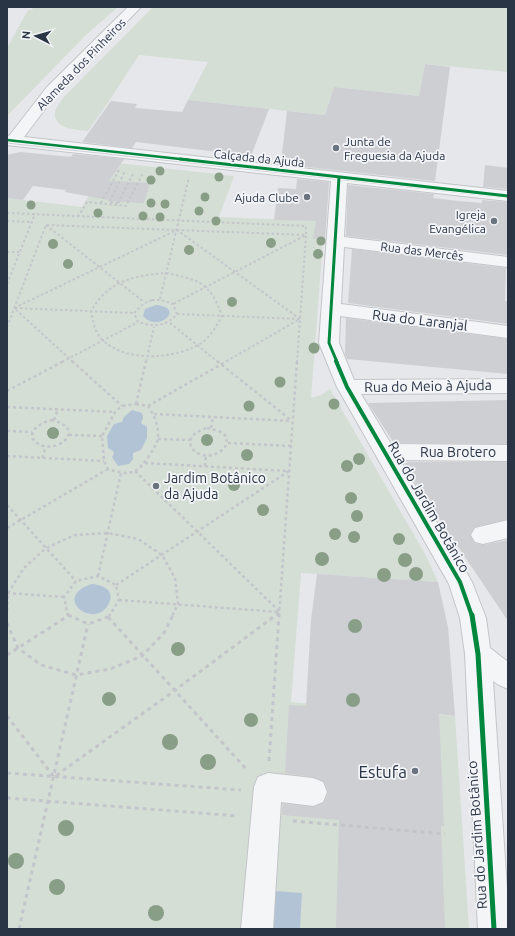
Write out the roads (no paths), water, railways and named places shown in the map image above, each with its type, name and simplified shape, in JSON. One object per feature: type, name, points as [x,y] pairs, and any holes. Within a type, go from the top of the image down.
[{"type":"street","name":"Alameda dos Pinheiros","points":[[10,141],[52,90],[135,7]]},
{"type":"street","name":"Calçada da Ajuda","points":[[10,141],[508,196]]},
{"type":"street","name":"Rua do Jardim Botânico","points":[[339,177],[329,343],[347,387],[460,582],[473,618],[478,654],[494,929]]},
{"type":"street","name":"Rua das Mercês","points":[[335,241],[508,262]]},
{"type":"street","name":"Rua do Laranjal","points":[[331,309],[508,332]]},
{"type":"street","name":"Rua do Meio à Ajuda","points":[[347,387],[508,386]]},
{"type":"street","name":"Rua Brotero","points":[[385,452],[508,453]]},
{"type":"street","points":[[483,534],[508,529]]},
{"type":"street","points":[[478,654],[508,677]]},
{"type":"street","points":[[257,929],[267,799],[313,792]]},
{"type":"water","points":[[156,305],[165,307],[169,310],[169,314],[167,318],[162,321],[149,321],[143,316],[145,309]]},
{"type":"water","points":[[132,410],[142,413],[143,418],[141,423],[147,427],[147,438],[141,450],[133,453],[133,459],[129,464],[118,466],[112,457],[114,454],[113,451],[108,448],[107,436],[114,424],[122,422],[124,417]]},
{"type":"water","points":[[92,584],[104,587],[110,595],[109,603],[103,611],[95,614],[86,613],[75,603],[75,597],[80,590]]},
{"type":"water","points":[[275,891],[302,893],[300,929],[273,929]]},
{"type":"tram line","points":[[7,143],[508,198]]},
{"type":"place","name":"Junta de Freguesia da Ajuda","points":[[336,148]]},
{"type":"place","name":"Ajuda Clube","points":[[307,197]]},
{"type":"place","name":"Igreja Evangélica","points":[[494,221]]},
{"type":"place","name":"Jardim Botânico da Ajuda","points":[[156,486]]},
{"type":"place","name":"Estufa","points":[[415,771]]}]
